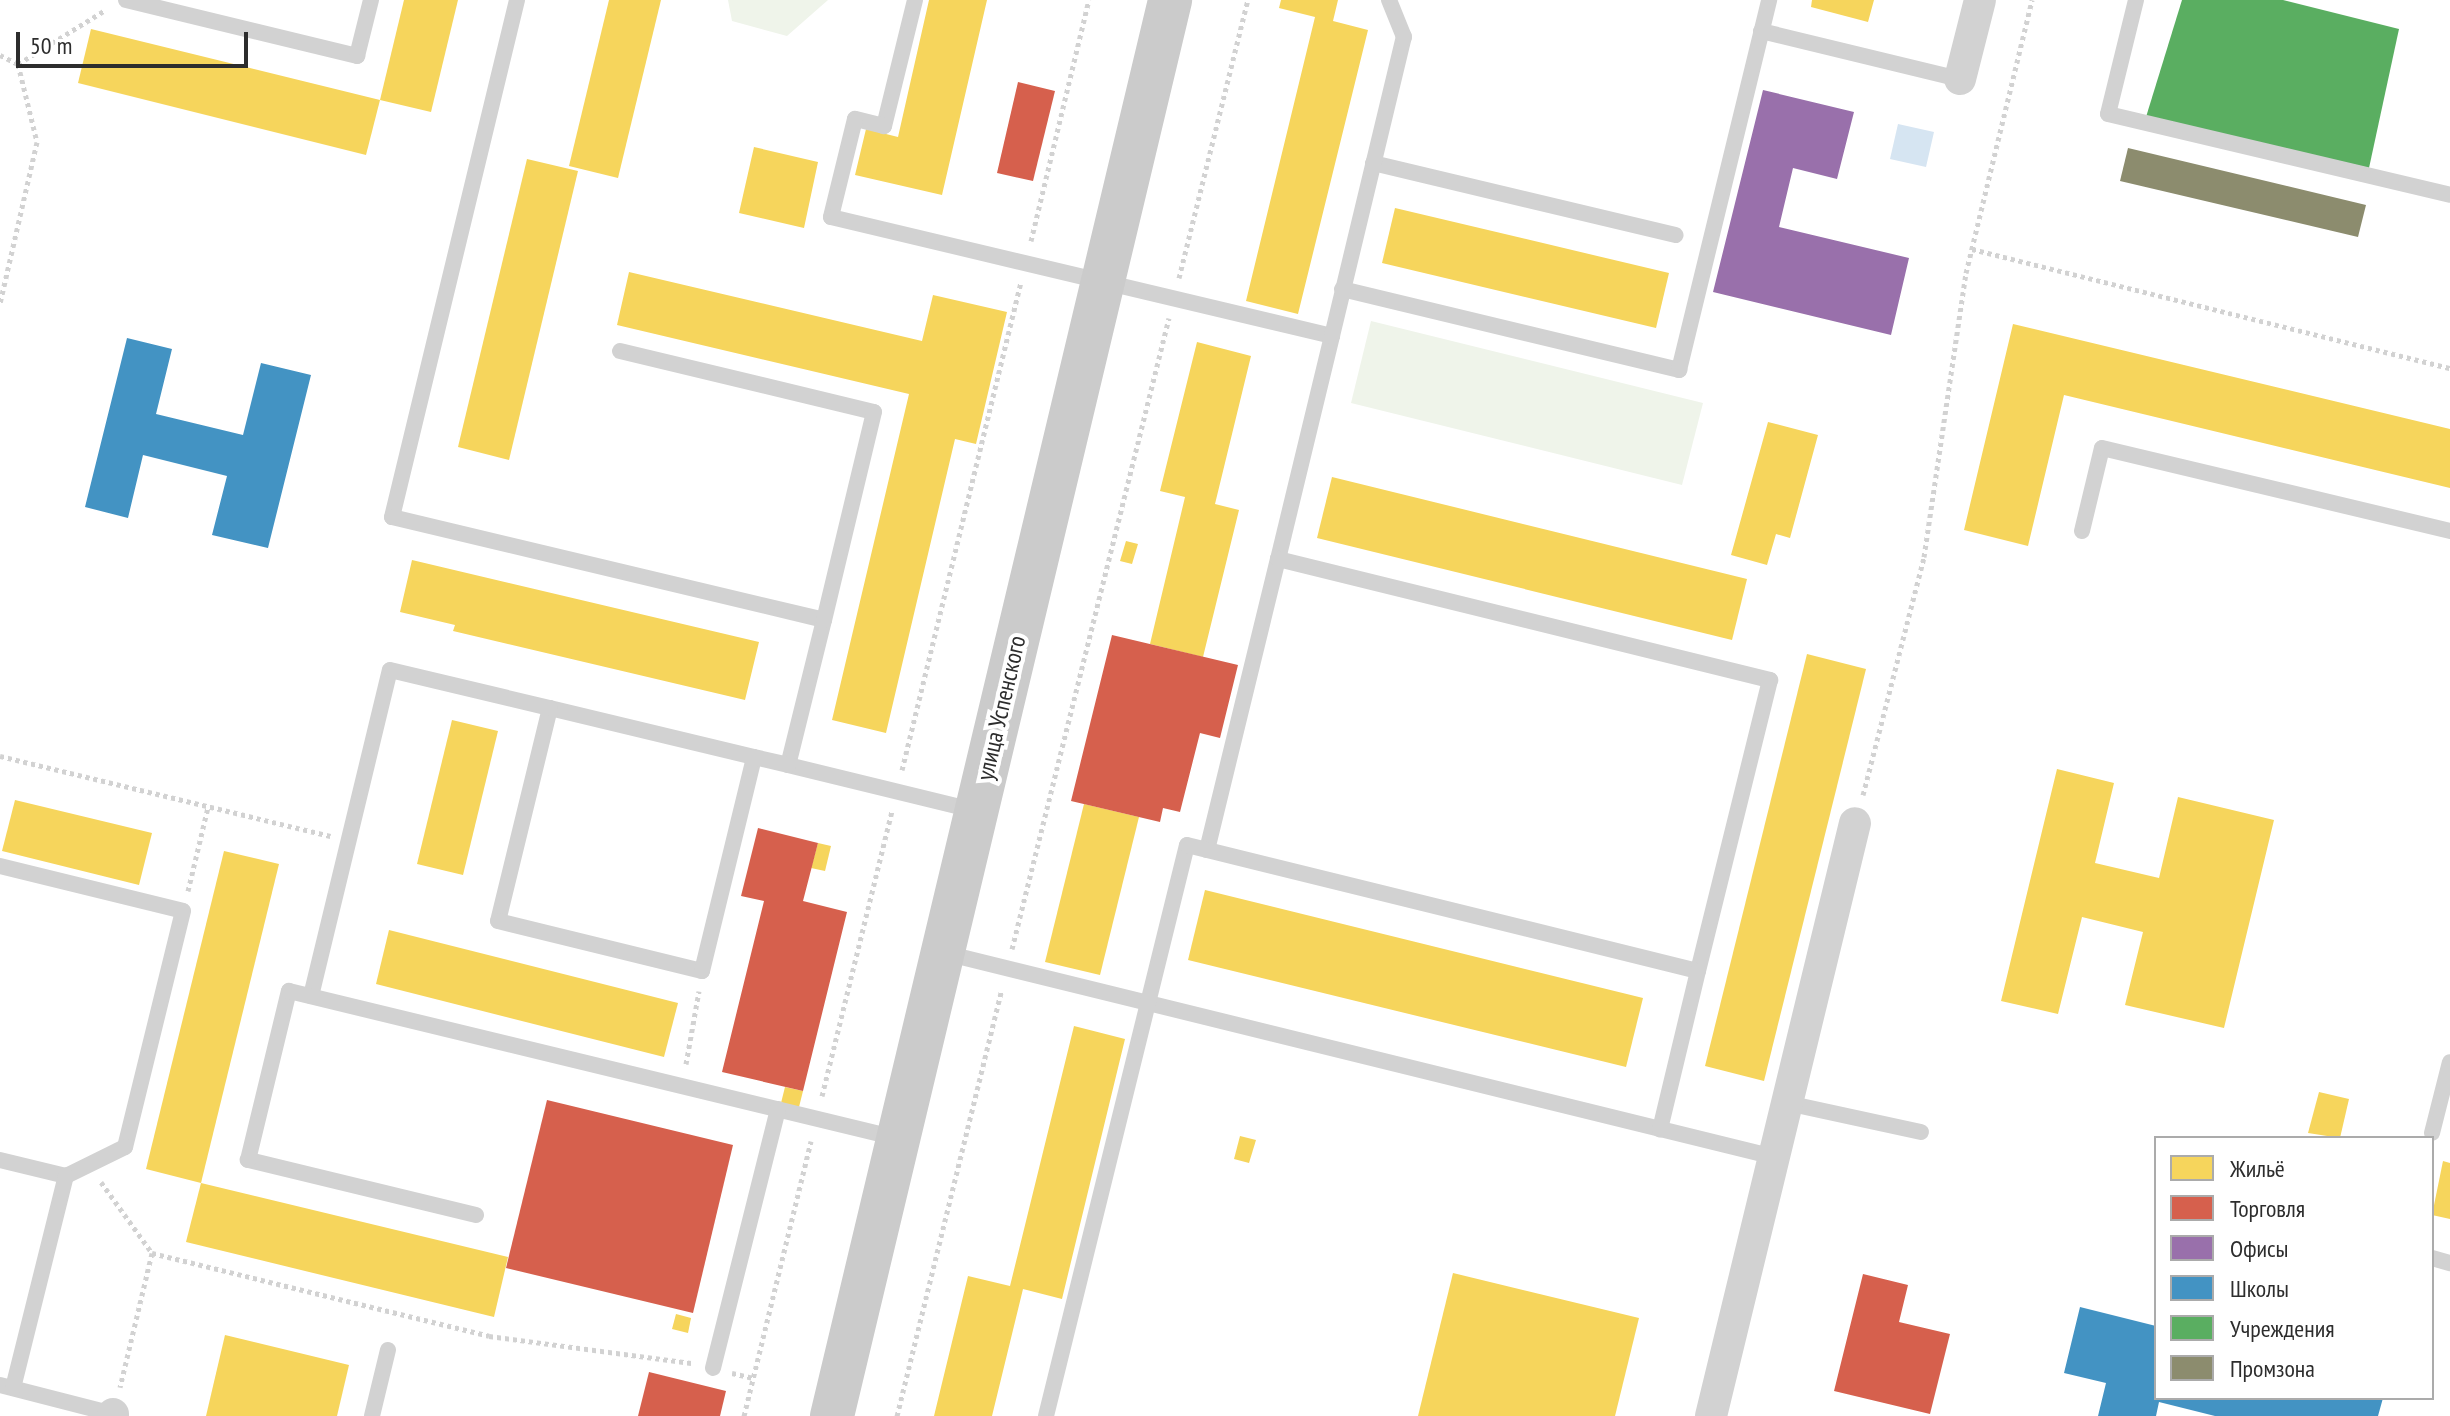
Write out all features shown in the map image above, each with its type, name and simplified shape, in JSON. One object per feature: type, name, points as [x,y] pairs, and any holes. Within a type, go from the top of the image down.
[{"type":"street","name":"улица Успенского","points":[[832,1416],[1170,0]]},
{"type":"street","points":[[1960,79],[1980,0]]},
{"type":"street","points":[[1711,1416],[1855,823]]},
{"type":"lane","points":[[126,0],[357,56],[371,0]]},
{"type":"lane","points":[[517,0],[392,517],[824,620]]},
{"type":"lane","points":[[915,0],[884,126],[855,119],[831,217],[1332,336]]},
{"type":"lane","points":[[1207,850],[1404,37],[1389,0]]},
{"type":"lane","points":[[1342,289],[1679,370],[1769,0]]},
{"type":"lane","points":[[2136,0],[2108,114],[2450,195]]},
{"type":"lane","points":[[1761,31],[1960,79]]},
{"type":"lane","points":[[1373,163],[1676,235]]},
{"type":"lane","points":[[620,351],[874,412],[788,765]]},
{"type":"lane","points":[[2082,531],[2102,448],[2450,531]]},
{"type":"lane","points":[[1278,559],[1770,680],[1660,1129]]},
{"type":"lane","points":[[311,996],[390,670],[976,810]]},
{"type":"lane","points":[[550,708],[498,921],[702,971],[754,757]]},
{"type":"lane","points":[[1046,1416],[1187,845],[1698,971]]},
{"type":"lane","points":[[0,866],[183,911],[125,1147],[66,1176],[0,1160]]},
{"type":"lane","points":[[942,952],[1774,1157]]},
{"type":"lane","points":[[476,1215],[248,1160],[289,991],[898,1139]]},
{"type":"lane","points":[[2450,1062],[2432,1135],[2450,1137]]},
{"type":"lane","points":[[1787,1103],[1921,1132]]},
{"type":"lane","points":[[713,1368],[778,1109]]},
{"type":"lane","points":[[66,1176],[7,1386],[113,1415]]},
{"type":"lane","points":[[372,1416],[388,1350]]},
{"type":"path","points":[[744,1416],[1089,0]]},
{"type":"path","points":[[897,1416],[1248,0]]},
{"type":"path","points":[[1855,823],[1924,557],[1972,249],[2032,0]]},
{"type":"path","points":[[18,64],[108,8]]},
{"type":"path","points":[[0,55],[18,64],[37,142],[0,304]]},
{"type":"path","points":[[1972,249],[2450,368]]},
{"type":"path","points":[[0,756],[349,840]]},
{"type":"path","points":[[183,911],[208,807]]},
{"type":"path","points":[[682,1086],[702,971]]},
{"type":"path","points":[[88,1165],[152,1253],[489,1336],[713,1368],[753,1378]]},
{"type":"path","points":[[113,1415],[152,1253]]},
{"type":"shaded area","points":[[728,0],[828,0],[787,36],[732,21]]},
{"type":"shaded area","points":[[1371,321],[1703,403],[1682,485],[1351,403]]},
{"type":"water","points":[[1898,124],[1934,132],[1926,167],[1890,159]]},
{"type":"building: Жильё","points":[[404,0],[458,0],[431,112],[380,100]]},
{"type":"building: Жильё","points":[[609,0],[661,0],[618,178],[569,166]]},
{"type":"building: Жильё","points":[[929,0],[987,0],[942,195],[855,175],[866,129],[898,137]]},
{"type":"building: Жильё","points":[[1281,0],[1338,0],[1333,21],[1368,30],[1298,314],[1246,301],[1315,17],[1279,8]]},
{"type":"building: Жильё","points":[[1812,0],[1874,0],[1868,22],[1811,7]]},
{"type":"building: Жильё","points":[[91,29],[380,100],[366,155],[78,83]]},
{"type":"building: Жильё","points":[[754,147],[818,162],[804,228],[739,213]]},
{"type":"building: Жильё","points":[[527,159],[578,171],[509,460],[458,447]]},
{"type":"building: Жильё","points":[[1395,208],[1669,273],[1656,328],[1382,263]]},
{"type":"building: Жильё","points":[[629,272],[922,341],[933,295],[1007,312],[976,444],[955,439],[886,733],[832,720],[909,394],[617,325]]},
{"type":"building: Жильё","points":[[2013,324],[2450,429],[2450,488],[2064,395],[2028,546],[1964,530]]},
{"type":"building: Жильё","points":[[1197,342],[1251,356],[1215,504],[1239,510],[1203,657],[1150,644],[1185,497],[1160,491]]},
{"type":"building: Жильё","points":[[1768,422],[1818,435],[1790,538],[1776,534],[1767,565],[1731,555]]},
{"type":"building: Жильё","points":[[1332,477],[1747,579],[1732,640],[1317,538]]},
{"type":"building: Жильё","points":[[1126,541],[1138,544],[1132,564],[1120,561]]},
{"type":"building: Жильё","points":[[412,560],[759,642],[745,700],[453,631],[455,625],[400,612]]},
{"type":"building: Жильё","points":[[1807,654],[1866,669],[1764,1081],[1705,1066]]},
{"type":"building: Жильё","points":[[452,720],[498,731],[463,875],[417,864]]},
{"type":"building: Жильё","points":[[2057,769],[2114,783],[2095,863],[2159,878],[2178,797],[2274,820],[2224,1028],[2125,1005],[2143,932],[2082,917],[2058,1014],[2001,1001]]},
{"type":"building: Жильё","points":[[15,800],[152,833],[139,885],[2,851]]},
{"type":"building: Жильё","points":[[1084,804],[1139,817],[1100,975],[1045,962]]},
{"type":"building: Жильё","points":[[818,843],[831,846],[825,871],[811,868]]},
{"type":"building: Жильё","points":[[224,851],[279,864],[201,1183],[146,1169]]},
{"type":"building: Жильё","points":[[1205,890],[1643,998],[1626,1067],[1188,960]]},
{"type":"building: Жильё","points":[[389,930],[678,1003],[664,1057],[376,984]]},
{"type":"building: Жильё","points":[[1074,1026],[1125,1039],[1062,1299],[1023,1289],[992,1416],[934,1416],[968,1276],[1010,1286]]},
{"type":"building: Жильё","points":[[785,1087],[803,1091],[799,1107],[781,1103]]},
{"type":"building: Жильё","points":[[2319,1092],[2349,1099],[2340,1136],[2308,1133]]},
{"type":"building: Жильё","points":[[1240,1136],[1256,1140],[1249,1163],[1234,1159]]},
{"type":"building: Жильё","points":[[2443,1161],[2450,1163],[2450,1219],[2434,1215]]},
{"type":"building: Жильё","points":[[201,1183],[508,1257],[494,1317],[186,1242]]},
{"type":"building: Жильё","points":[[1453,1273],[1639,1318],[1615,1416],[1418,1416]]},
{"type":"building: Жильё","points":[[676,1314],[691,1318],[688,1333],[672,1329]]},
{"type":"building: Жильё","points":[[225,1335],[349,1365],[337,1416],[206,1416]]},
{"type":"building: Торговля","points":[[1018,82],[1055,91],[1033,181],[997,173]]},
{"type":"building: Торговля","points":[[1112,635],[1238,665],[1220,738],[1200,733],[1180,812],[1163,808],[1160,822],[1071,801]]},
{"type":"building: Торговля","points":[[758,828],[818,843],[803,901],[847,912],[803,1091],[722,1072],[764,901],[741,896]]},
{"type":"building: Торговля","points":[[547,1100],[733,1145],[693,1313],[506,1268]]},
{"type":"building: Торговля","points":[[1863,1274],[1908,1285],[1899,1322],[1950,1334],[1930,1414],[1834,1391]]},
{"type":"building: Торговля","points":[[649,1372],[726,1391],[720,1416],[638,1416]]},
{"type":"building: Офисы","points":[[1763,90],[1854,112],[1837,179],[1793,168],[1779,227],[1909,258],[1891,335],[1713,292]]},
{"type":"building: Школы","points":[[127,338],[172,349],[156,414],[243,435],[261,363],[311,375],[268,548],[212,535],[227,476],[143,455],[128,518],[85,507]]},
{"type":"building: Школы","points":[[2080,1307],[2154,1326],[2154,1400],[2382,1400],[2378,1416],[2215,1416],[2159,1402],[2156,1416],[2098,1416],[2106,1383],[2064,1373]]},
{"type":"building: Учреждения","points":[[2182,0],[2283,0],[2399,29],[2369,168],[2146,117]]},
{"type":"building: Промзона","points":[[2128,148],[2366,205],[2358,237],[2120,181]]}]
